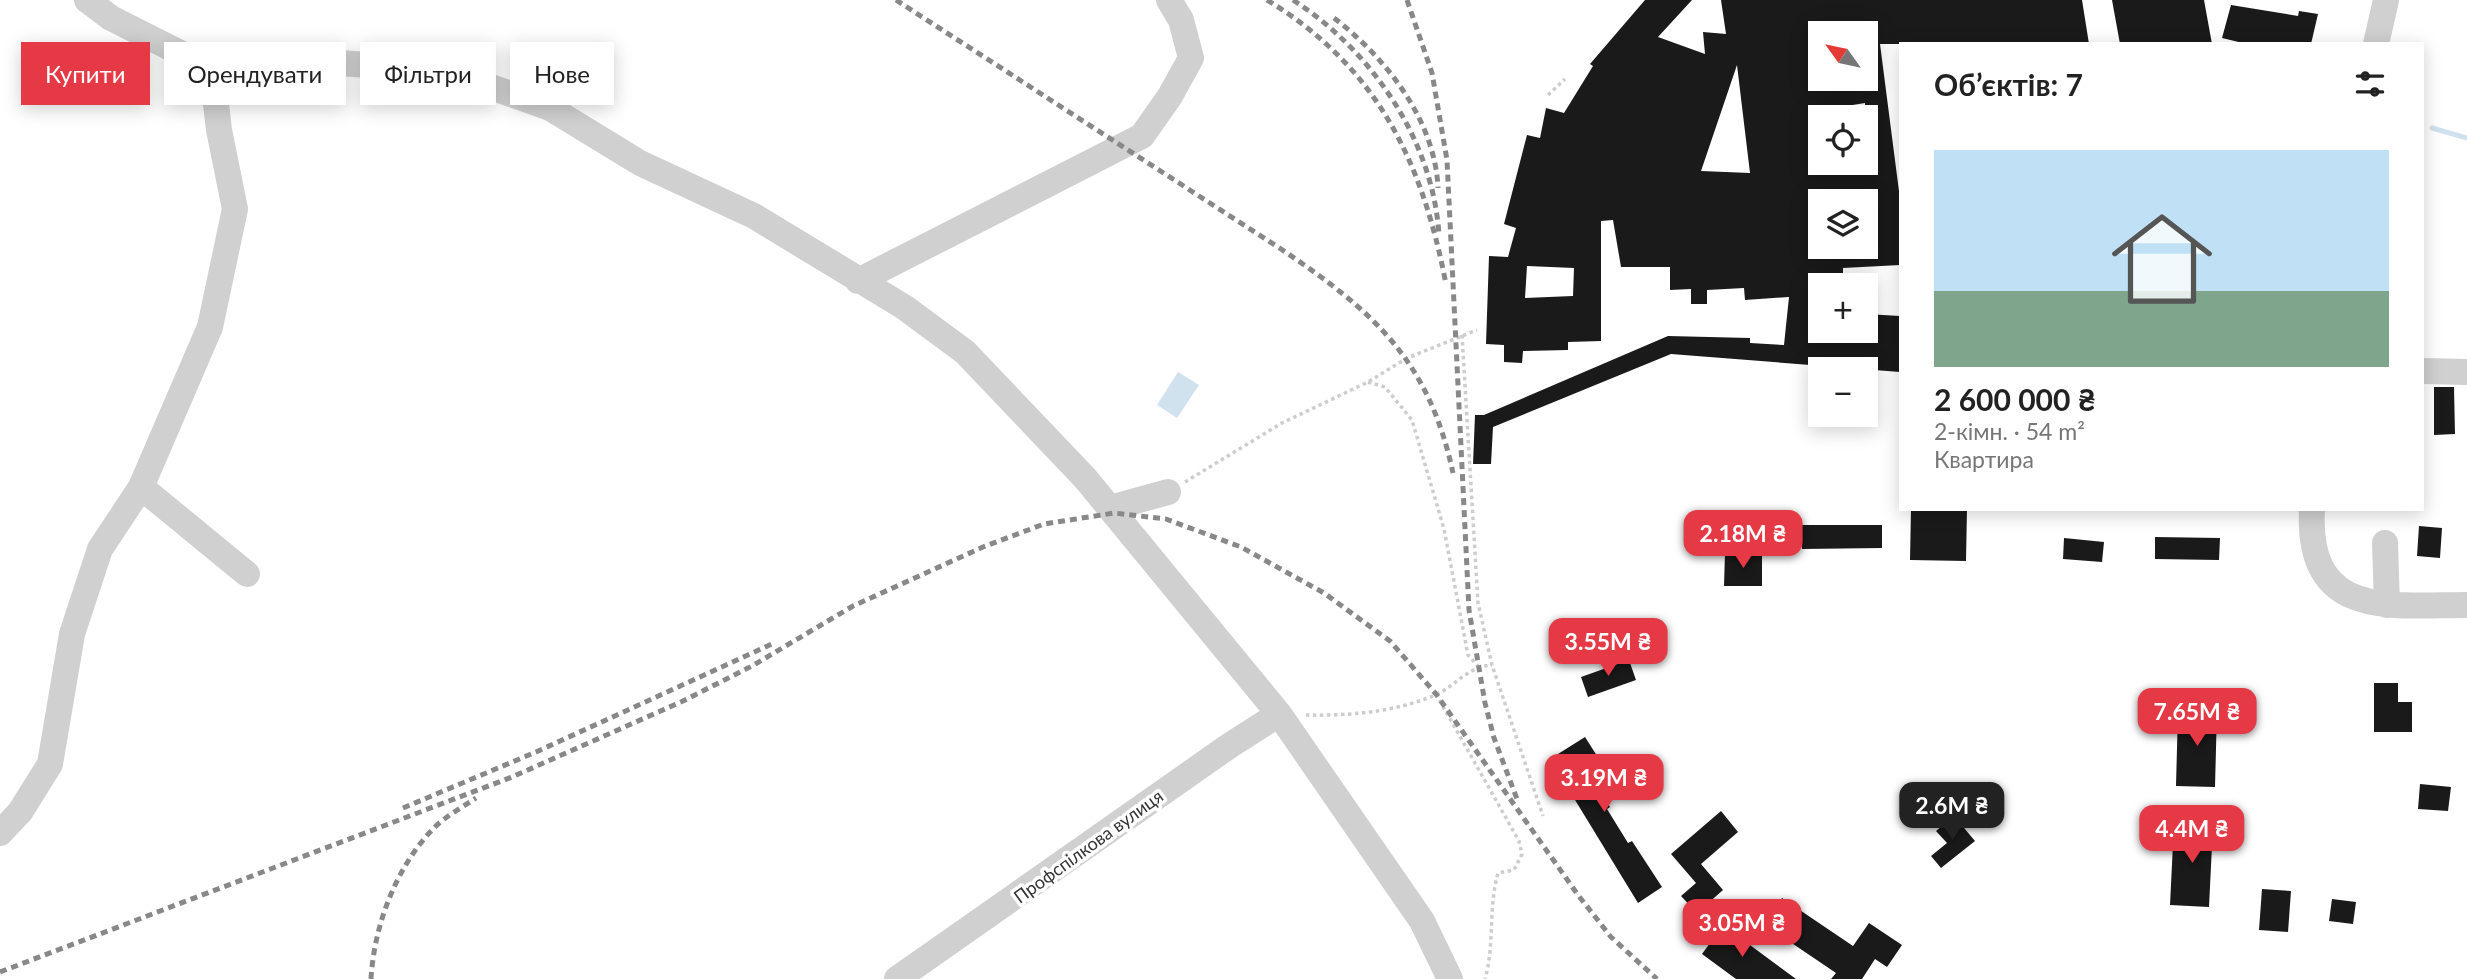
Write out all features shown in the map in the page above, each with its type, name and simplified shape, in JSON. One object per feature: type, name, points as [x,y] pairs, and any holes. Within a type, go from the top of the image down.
[{"type":"street","points":[[87,0],[111,18],[164,45]]},
{"type":"street","points":[[858,281],[1142,136],[1170,96],[1191,58],[1181,20],[1169,0]]},
{"type":"street","points":[[2376,42],[2386,0]]},
{"type":"street","points":[[346,64],[397,67],[477,82],[550,108],[640,163],[754,216],[904,307],[964,352],[1085,478],[1279,714],[1422,922],[1450,979]]},
{"type":"street","points":[[0,833],[20,812],[50,764],[72,634],[100,550],[141,487],[210,327],[235,209],[216,105]]},
{"type":"street","points":[[2424,371],[2467,372]]},
{"type":"street","points":[[141,487],[247,574]]},
{"type":"street","points":[[1110,508],[1168,492]]},
{"type":"street","points":[[2312,511],[2313,539],[2321,569],[2335,586],[2353,598],[2387,605],[2467,604]]},
{"type":"street","points":[[2385,543],[2387,605]]},
{"type":"street","name":"Профспілкова вулиця","points":[[897,979],[1228,746],[1279,714]]},
{"type":"path","points":[[1548,95],[1565,79]]},
{"type":"path","points":[[1168,492],[1282,423],[1368,382],[1407,358],[1477,330]]},
{"type":"path","points":[[1461,335],[1478,603],[1492,665],[1543,816]]},
{"type":"path","points":[[1368,382],[1385,387],[1412,420],[1444,529],[1468,655],[1478,666]]},
{"type":"path","points":[[1279,714],[1322,715],[1384,710],[1436,694],[1478,666],[1492,665]]},
{"type":"path","points":[[1436,694],[1519,841],[1522,854],[1514,870],[1498,873],[1493,890],[1492,955],[1485,979]]},
{"type":"water","points":[[1178,372],[1199,385],[1177,418],[1157,405]]},
{"type":"building","points":[[1645,0],[1692,0],[1658,37],[1705,54],[1703,32],[1726,34],[1721,0],[2082,0],[2089,42],[1880,44],[1899,191],[1899,265],[1843,268],[1843,273],[1808,273],[1808,343],[1878,343],[1878,315],[1899,316],[1899,372],[1878,370],[1878,357],[1808,357],[1808,365],[1671,354],[1493,427],[1491,464],[1473,464],[1475,415],[1484,415],[1668,336],[1750,338],[1750,343],[1784,345],[1789,297],[1745,300],[1744,288],[1707,290],[1707,304],[1691,304],[1691,289],[1670,290],[1670,267],[1621,267],[1613,220],[1601,221],[1601,341],[1568,342],[1568,350],[1523,351],[1522,363],[1504,362],[1504,345],[1486,344],[1489,256],[1508,257],[1516,228],[1504,224],[1527,135],[1540,138],[1546,108],[1564,113],[1593,66],[1590,64]],"holes":[[[1737,65],[1750,173],[1701,171]],[[1527,266],[1574,268],[1573,296],[1525,298]]]},
{"type":"building","points":[[2112,0],[2204,0],[2212,42],[2120,42]]},
{"type":"building","points":[[2231,5],[2298,16],[2299,11],[2318,14],[2311,42],[2239,42],[2222,38]]},
{"type":"building","points":[[2434,387],[2454,387],[2455,434],[2434,435]]},
{"type":"building","points":[[1911,511],[1967,511],[1966,561],[1910,560]]},
{"type":"building","points":[[1802,525],[1882,525],[1882,548],[1802,549]]},
{"type":"building","points":[[2419,526],[2442,528],[2440,558],[2417,556]]},
{"type":"building","points":[[2155,537],[2220,538],[2219,560],[2155,559]]},
{"type":"building","points":[[2064,538],[2104,542],[2102,562],[2063,559]]},
{"type":"building","points":[[1725,553],[1762,553],[1762,586],[1724,586]]},
{"type":"building","points":[[1629,660],[1636,680],[1588,697],[1581,677]]},
{"type":"building","points":[[2374,683],[2398,683],[2398,702],[2412,702],[2412,732],[2374,732]]},
{"type":"building","points":[[2178,710],[2217,710],[2215,787],[2176,786]]},
{"type":"building","points":[[1585,737],[1620,792],[1607,802],[1610,807],[1607,809],[1628,843],[1632,841],[1662,887],[1638,903],[1550,759]]},
{"type":"building","points":[[2420,784],[2451,787],[2448,811],[2418,809]]},
{"type":"building","points":[[1721,811],[1738,832],[1701,864],[1723,890],[1697,913],[1681,896],[1696,883],[1671,854]]},
{"type":"building","points":[[1954,816],[1975,841],[1941,868],[1931,856],[1947,843],[1936,831]]},
{"type":"building","points":[[2174,823],[2213,825],[2209,907],[2170,905]]},
{"type":"building","points":[[2262,889],[2291,891],[2288,932],[2259,930]]},
{"type":"building","points":[[1782,898],[1853,946],[1869,923],[1902,945],[1887,967],[1875,959],[1862,979],[1831,979],[1836,973],[1765,925]]},
{"type":"building","points":[[2332,899],[2356,902],[2353,924],[2329,921]]},
{"type":"building","points":[[1721,928],[1727,928],[1796,979],[1736,979],[1702,954]]},
{"type":"waterway","points":[[2432,128],[2467,138]]},
{"type":"railway","points":[[896,0],[1281,249],[1343,294],[1370,317],[1412,369],[1429,399],[1453,473]]},
{"type":"railway","points":[[1267,0],[1305,26],[1338,55],[1366,87],[1389,121],[1408,157],[1423,197],[1446,284]]},
{"type":"railway","points":[[1293,0],[1322,21],[1348,45],[1393,101],[1411,132],[1425,165],[1439,235]]},
{"type":"railway","points":[[1407,0],[1432,73],[1447,160],[1469,610],[1485,703],[1494,738],[1517,799]]},
{"type":"railway","points":[[1334,18],[1372,52],[1404,92],[1428,138],[1438,188]]},
{"type":"railway","points":[[0,972],[512,777],[683,701],[752,666],[853,606],[983,547],[1044,524],[1114,513],[1166,519],[1241,547],[1324,593],[1390,641],[1436,694],[1578,895],[1611,937],[1657,979]]},
{"type":"railway","points":[[403,808],[536,752],[774,643]]},
{"type":"railway","points":[[371,979],[382,919],[407,862],[437,825],[476,798]]}]
